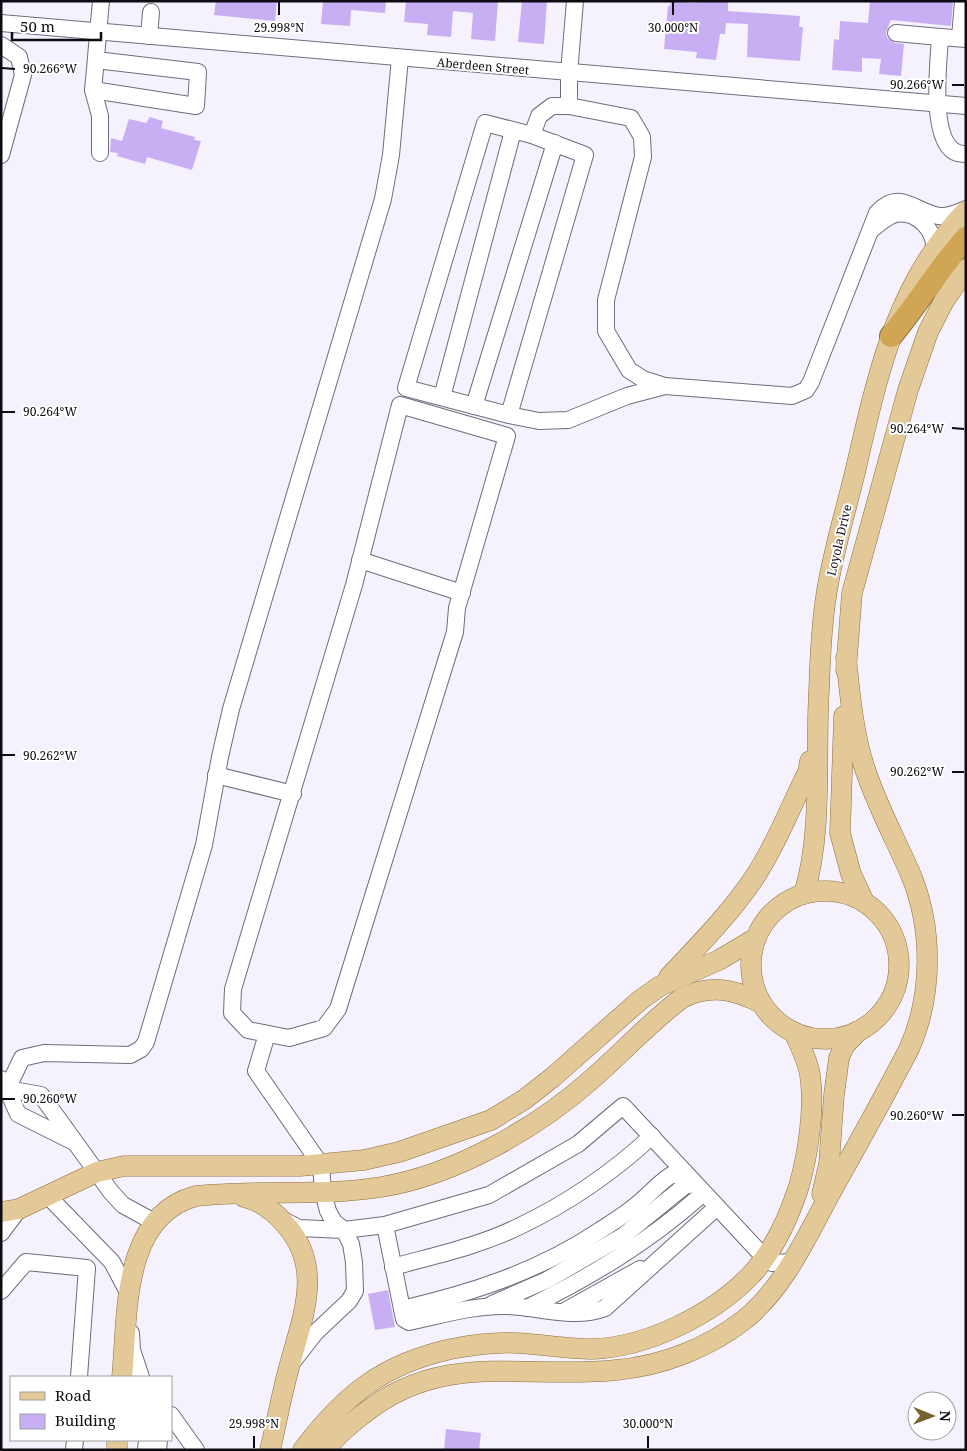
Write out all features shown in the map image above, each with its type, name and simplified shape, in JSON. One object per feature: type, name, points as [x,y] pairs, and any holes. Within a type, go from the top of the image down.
[{"type":"highway","points":[[891,336],[915,308],[945,261],[966,238]]},
{"type":"main road","name":"Loyola Drive","points":[[804,894],[815,842],[816,740],[826,594],[867,419],[891,336],[914,282],[949,229],[966,210]]},
{"type":"main road","name":"Loyola Drive","points":[[864,902],[852,874],[840,833],[846,658],[852,593],[908,390],[928,332],[944,301],[966,269]]},
{"type":"main road","points":[[326,1450],[349,1426],[373,1406],[395,1392],[421,1382],[451,1374],[512,1369],[585,1373],[651,1364],[681,1356],[713,1340],[745,1319],[766,1297],[791,1262],[909,1049],[916,1032],[926,978],[927,946],[924,917],[911,876],[878,805],[864,766],[854,725],[846,658]]},
{"type":"main road","points":[[10,1211],[97,1172],[124,1166],[321,1165],[364,1160],[399,1152],[491,1120],[546,1083],[639,1001],[660,986],[728,914],[753,880],[776,838],[808,772],[816,740]]},
{"type":"main road","points":[[814,1223],[829,1164],[834,1095],[839,1058],[844,1046],[858,1031],[876,1018],[890,1000],[898,980],[898,965],[893,936],[881,917],[864,902],[845,893],[824,891],[804,894],[778,908],[767,919],[756,938],[751,960],[753,982],[761,1003],[775,1020],[794,1032],[815,1039],[837,1038],[858,1031]]},
{"type":"main road","points":[[660,986],[719,960],[756,938]]},
{"type":"main road","points":[[122,1376],[130,1297],[138,1252],[149,1228],[172,1205],[184,1199],[212,1194],[323,1192],[382,1187],[411,1180],[487,1151],[526,1127],[590,1081],[672,1006],[689,995],[698,991],[733,990],[761,1003]]},
{"type":"main road","points":[[302,1450],[336,1408],[389,1370],[420,1358],[452,1349],[487,1344],[514,1343],[593,1349],[649,1339],[682,1324],[718,1301],[750,1276],[764,1257],[786,1220],[796,1196],[803,1169],[808,1136],[810,1074],[794,1032]]},
{"type":"main road","points":[[233,1194],[254,1200],[281,1218],[295,1235],[308,1266],[306,1299],[270,1450]]},
{"type":"street","points":[[100,152],[100,116],[93,90],[101,1]]},
{"type":"street","points":[[569,106],[569,73],[575,1]]},
{"type":"street","points":[[896,33],[963,38],[963,1]]},
{"type":"street","points":[[149,36],[151,12]]},
{"type":"street","name":"Aberdeen Street","points":[[1,23],[569,73],[936,96],[966,106]]},
{"type":"street","points":[[940,36],[936,96],[942,132],[950,150],[954,153],[966,154]]},
{"type":"street","points":[[1,45],[19,57],[24,75],[1,155]]},
{"type":"street","points":[[3,1089],[22,1058],[44,1052],[130,1055],[141,1049],[146,1042],[196,876],[208,828],[216,775],[234,700],[383,199],[391,155],[400,58]]},
{"type":"street","points":[[93,90],[196,106],[198,72],[96,60]]},
{"type":"street","points":[[532,135],[539,116],[546,110],[552,106],[569,106],[631,118],[642,137],[643,156],[606,300],[606,331],[629,370],[643,379],[665,386],[792,396],[806,390],[811,382],[877,213],[882,208],[897,202],[914,205],[939,216],[951,215],[966,210]]},
{"type":"street","points":[[509,415],[586,154],[532,135],[485,123],[406,388],[509,415],[539,421],[568,420],[627,396],[665,386]]},
{"type":"street","points":[[442,397],[513,131]]},
{"type":"street","points":[[474,406],[555,144]]},
{"type":"street","points":[[870,231],[887,218],[896,214],[910,216],[923,222],[932,233],[934,250]]},
{"type":"street","points":[[400,405],[507,436],[457,608],[455,632],[338,1008],[324,1028],[289,1038],[248,1030],[232,1013],[233,989],[293,794],[360,560],[400,405]]},
{"type":"street","points":[[360,560],[462,593]]},
{"type":"street","points":[[216,775],[293,794]]},
{"type":"street","points":[[267,1034],[256,1071],[321,1165],[323,1192],[331,1217],[344,1230],[351,1244],[354,1262],[354,1291],[349,1301],[304,1346],[289,1366]]},
{"type":"street","points":[[3,1089],[41,1095],[111,1192],[123,1205],[154,1222]]},
{"type":"street","points":[[3,1089],[18,1114],[77,1144]]},
{"type":"street","points":[[281,1218],[299,1228],[344,1230],[385,1225],[489,1195],[578,1144],[623,1106],[652,1136],[715,1210]]},
{"type":"street","points":[[393,1267],[466,1247],[519,1227],[563,1204],[629,1157],[652,1136]]},
{"type":"street","points":[[402,1309],[450,1298],[506,1280],[599,1231],[638,1204],[675,1173],[680,1175],[699,1197],[764,1257],[772,1262],[791,1262]]},
{"type":"street","points":[[486,1307],[547,1280],[623,1236],[687,1184]]},
{"type":"street","points":[[47,1194],[112,1262],[130,1297],[131,1342],[135,1361],[142,1376]]},
{"type":"street","points":[[528,1308],[570,1287],[631,1251],[669,1224],[699,1197]]},
{"type":"street","points":[[385,1225],[404,1319],[409,1322],[472,1308],[486,1307],[508,1306],[591,1313],[605,1308],[715,1210]]},
{"type":"street","points":[[1,1233],[10,1211]]},
{"type":"street","points":[[1,1291],[26,1262],[88,1268],[79,1376]]},
{"type":"street","points":[[176,1421],[188,1450]]},
{"type":"street","points":[[176,1421],[196,1450]]},
{"type":"building","points":[[216,1],[277,1],[275,21],[214,15]]},
{"type":"building","points":[[323,1],[386,1],[385,13],[351,10],[350,26],[321,24]]},
{"type":"building","points":[[406,1],[498,1],[495,41],[471,39],[473,13],[453,11],[451,37],[427,35],[428,24],[404,22]]},
{"type":"building","points":[[522,1],[547,1],[544,44],[518,42]]},
{"type":"building","points":[[671,1],[697,3],[697,1],[728,1],[728,11],[800,16],[799,27],[803,27],[800,61],[747,57],[748,24],[726,23],[725,34],[720,34],[716,60],[696,58],[697,52],[664,49],[668,6],[670,6]]},
{"type":"building","points":[[870,1],[953,1],[951,26],[891,20],[886,32],[887,38],[895,43],[904,44],[901,76],[879,74],[881,59],[862,58],[862,72],[832,70],[834,39],[839,40],[840,21],[868,23]]},
{"type":"building","points":[[150,117],[163,121],[161,128],[195,137],[194,140],[201,141],[192,170],[147,157],[145,164],[117,156],[118,153],[110,152],[111,138],[122,141],[129,119],[146,123]]},
{"type":"building","points":[[388,1290],[395,1327],[375,1330],[368,1294]]},
{"type":"building","points":[[446,1429],[481,1433],[479,1450],[444,1450]]}]
